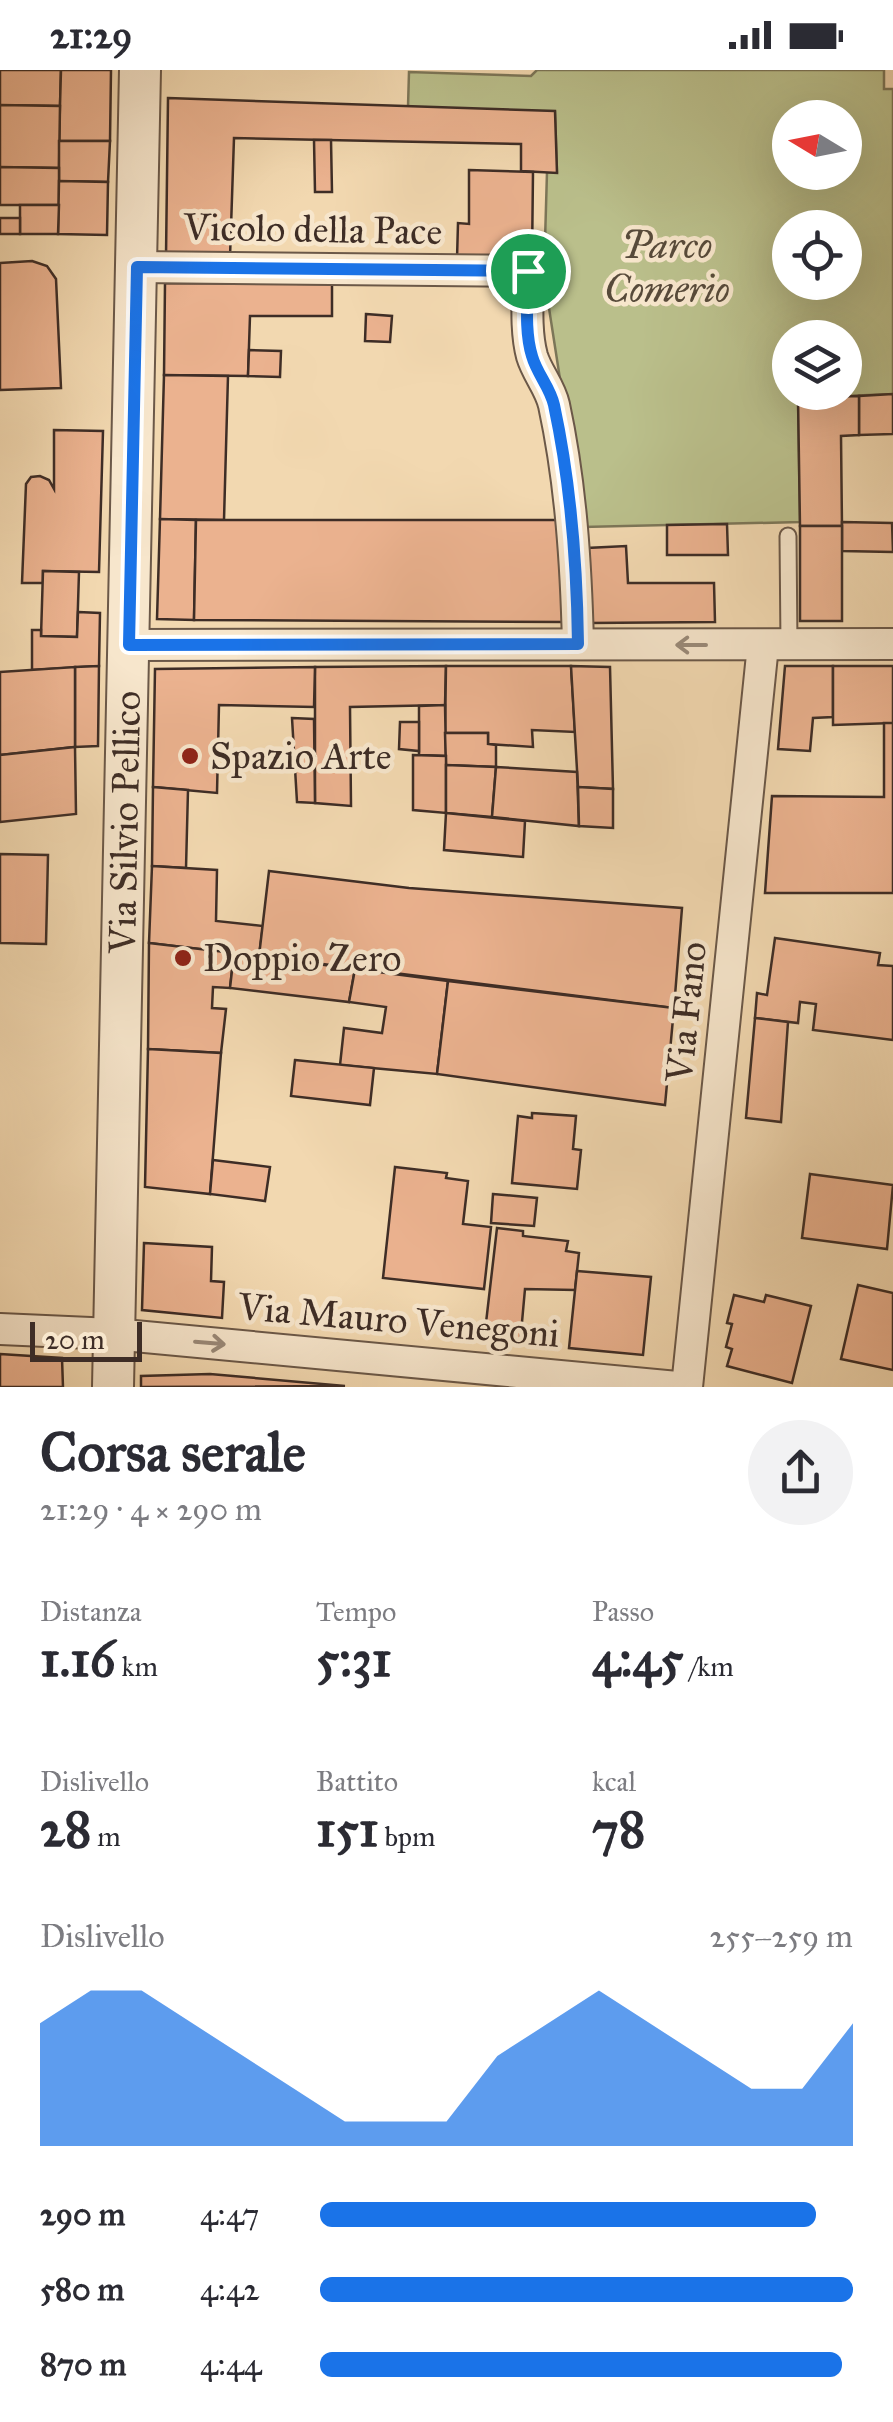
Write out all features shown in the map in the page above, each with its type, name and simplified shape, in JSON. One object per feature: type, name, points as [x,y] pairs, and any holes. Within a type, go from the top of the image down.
[{"type":"street","name":"Via Silvio Pellico","points":[[113,1387],[140,70]]},
{"type":"street","name":"Vicolo della Pace","points":[[137,267],[528,271],[529,342],[533,361],[554,407],[574,529],[578,644]]},
{"type":"street","points":[[129,645],[893,644]]},
{"type":"street","name":"Via Fano","points":[[687,1387],[776,645]]},
{"type":"street","name":"Via Mauro Venegoni","points":[[0,1329],[113,1334],[677,1387]]},
{"type":"lane","points":[[776,645],[788,536]]},
{"type":"green space","name":"Parco Comerio","points":[[537,70],[884,70],[884,89],[893,89],[893,394],[862,395],[862,320],[772,320],[772,410],[798,410],[800,522],[583,527],[544,276],[547,172],[557,172],[555,112],[408,107],[409,72],[531,76]]},
{"type":"building","points":[[0,70],[61,70],[60,106],[0,105]]},
{"type":"building","points":[[61,70],[111,70],[110,141],[59,141]]},
{"type":"building","points":[[168,98],[555,111],[557,173],[521,171],[521,144],[234,138],[230,257],[166,256]]},
{"type":"building","points":[[0,105],[60,106],[59,168],[0,167]]},
{"type":"building","points":[[314,140],[331,140],[332,192],[315,192]]},
{"type":"building","points":[[59,141],[110,141],[108,182],[59,181]]},
{"type":"building","points":[[0,167],[59,168],[59,205],[0,205]]},
{"type":"building","points":[[469,170],[533,172],[532,259],[457,259],[458,223],[469,224]]},
{"type":"building","points":[[59,181],[108,182],[107,235],[58,234]]},
{"type":"building","points":[[20,205],[59,205],[58,234],[20,234]]},
{"type":"building","points":[[0,218],[20,218],[20,234],[0,234]]},
{"type":"building","points":[[32,261],[47,266],[56,279],[61,388],[0,390],[0,263]]},
{"type":"building","points":[[165,283],[332,284],[332,316],[250,316],[248,376],[164,375]]},
{"type":"building","points":[[366,314],[392,316],[390,342],[365,341]]},
{"type":"building","points":[[249,350],[281,351],[280,377],[248,376]]},
{"type":"building","points":[[164,375],[228,376],[224,520],[160,519]]},
{"type":"building","points":[[893,394],[893,434],[859,435],[862,396]]},
{"type":"building","points":[[798,410],[859,410],[859,435],[841,436],[842,526],[800,526]]},
{"type":"building","points":[[54,430],[103,431],[99,572],[43,571],[43,583],[22,583],[26,484],[31,477],[40,476],[49,480],[54,489]]},
{"type":"building","points":[[160,519],[196,520],[194,620],[157,619]]},
{"type":"building","points":[[196,520],[562,520],[565,622],[194,620]]},
{"type":"building","points":[[842,522],[892,523],[893,552],[842,551]]},
{"type":"building","points":[[727,524],[728,555],[667,555],[667,525]]},
{"type":"building","points":[[800,526],[842,526],[842,621],[800,621]]},
{"type":"building","points":[[626,546],[628,583],[714,583],[715,622],[589,623],[587,548]]},
{"type":"building","points":[[43,571],[79,572],[77,637],[41,636]]},
{"type":"building","points":[[78,612],[100,613],[99,666],[32,670],[32,630],[41,630],[41,636],[77,637]]},
{"type":"building","points":[[99,666],[98,746],[75,747],[75,667]]},
{"type":"building","points":[[446,666],[445,705],[350,707],[351,806],[315,803],[315,667]]},
{"type":"building","points":[[446,666],[571,666],[575,732],[532,730],[533,747],[488,744],[488,733],[445,733]]},
{"type":"building","points":[[571,666],[610,667],[613,789],[578,787]]},
{"type":"building","points":[[785,666],[833,666],[833,717],[813,718],[810,751],[778,749]]},
{"type":"building","points":[[833,666],[893,666],[893,723],[833,725]]},
{"type":"building","points":[[75,667],[75,747],[0,755],[0,672]]},
{"type":"building","points":[[315,667],[314,707],[219,705],[217,793],[153,787],[155,669]]},
{"type":"building","points":[[445,705],[446,756],[419,755],[419,706]]},
{"type":"building","points":[[292,718],[314,719],[315,803],[297,802]]},
{"type":"building","points":[[400,722],[419,722],[419,751],[399,749]]},
{"type":"building","points":[[884,723],[893,723],[893,893],[765,893],[772,796],[884,797]]},
{"type":"building","points":[[445,733],[488,733],[488,744],[496,745],[496,767],[446,765]]},
{"type":"building","points":[[75,747],[76,814],[0,822],[0,755]]},
{"type":"building","points":[[413,755],[446,756],[446,813],[413,810]]},
{"type":"building","points":[[446,765],[496,767],[492,817],[446,813]]},
{"type":"building","points":[[496,767],[577,772],[579,826],[492,817]]},
{"type":"building","points":[[153,787],[188,790],[186,868],[152,866]]},
{"type":"building","points":[[578,787],[613,789],[613,828],[579,826]]},
{"type":"building","points":[[446,813],[525,821],[523,857],[444,850]]},
{"type":"building","points":[[0,854],[48,855],[46,944],[0,943]]},
{"type":"building","points":[[152,866],[217,870],[216,921],[263,926],[259,956],[149,943]]},
{"type":"building","points":[[269,871],[409,888],[682,908],[674,1008],[259,956]]},
{"type":"building","points":[[775,938],[880,953],[878,965],[893,966],[893,1040],[813,1030],[816,1004],[800,1002],[798,1023],[755,1018],[757,993],[767,995]]},
{"type":"building","points":[[149,943],[234,953],[230,988],[213,987],[212,1008],[226,1009],[221,1053],[148,1049]]},
{"type":"building","points":[[234,953],[355,969],[349,1002],[230,988]]},
{"type":"building","points":[[355,969],[448,981],[437,1074],[340,1065],[344,1028],[382,1033],[386,1007],[349,1002]]},
{"type":"building","points":[[448,981],[674,1008],[665,1105],[437,1074]]},
{"type":"building","points":[[755,1018],[788,1022],[781,1122],[746,1118]]},
{"type":"building","points":[[148,1049],[221,1053],[210,1194],[145,1187]]},
{"type":"building","points":[[295,1060],[374,1068],[370,1105],[291,1096]]},
{"type":"building","points":[[532,1113],[576,1116],[573,1149],[581,1150],[577,1189],[512,1183],[518,1116],[532,1118]]},
{"type":"building","points":[[213,1160],[270,1167],[265,1201],[210,1194]]},
{"type":"building","points":[[395,1167],[447,1173],[446,1178],[468,1181],[463,1224],[491,1227],[484,1289],[383,1278]]},
{"type":"building","points":[[810,1174],[893,1185],[887,1249],[802,1238]]},
{"type":"building","points":[[493,1194],[537,1198],[534,1226],[491,1223]]},
{"type":"building","points":[[497,1228],[523,1231],[523,1236],[568,1241],[566,1251],[579,1253],[575,1290],[525,1289],[520,1344],[484,1340]]},
{"type":"building","points":[[144,1243],[212,1247],[211,1281],[224,1282],[222,1318],[142,1310]]},
{"type":"building","points":[[577,1271],[651,1277],[643,1355],[569,1348]]},
{"type":"building","points":[[858,1285],[893,1293],[893,1370],[841,1359]]},
{"type":"building","points":[[734,1295],[764,1302],[766,1295],[811,1306],[792,1383],[727,1366],[732,1349],[726,1347],[732,1324],[727,1323]]},
{"type":"building","points":[[0,1354],[62,1358],[63,1387],[0,1387]]},
{"type":"building","points":[[210,1374],[345,1386],[141,1387],[141,1376]]},
{"type":"place","name":"Spazio Arte","points":[[190,756]]},
{"type":"place","name":"Doppio Zero","points":[[183,958]]},
{"type":"route","points":[[137,267],[528,271],[529,342],[533,361],[554,407],[574,529],[578,644],[129,645],[137,267]]}]
